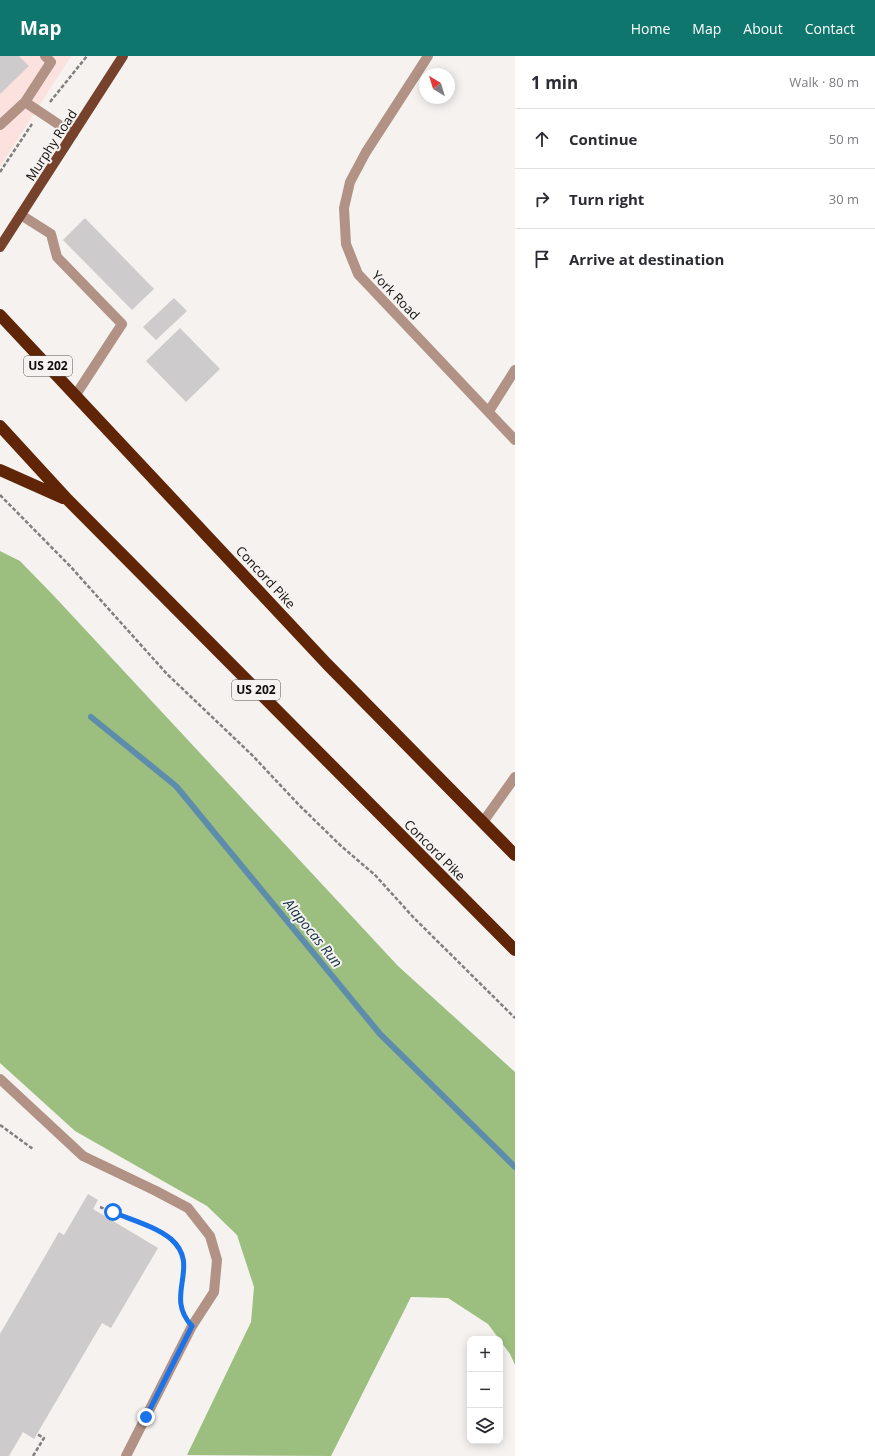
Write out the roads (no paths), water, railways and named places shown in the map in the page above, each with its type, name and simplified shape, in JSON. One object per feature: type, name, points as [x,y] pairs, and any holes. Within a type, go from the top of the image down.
[{"type":"highway","name":"Concord Pike","points":[[0,315],[328,664],[515,855]]},
{"type":"highway","name":"Concord Pike","points":[[0,426],[68,500],[515,950]]},
{"type":"highway","points":[[0,470],[68,500]]},
{"type":"main road","name":"Murphy Road","points":[[0,247],[122,56]]},
{"type":"street","name":"York Road","points":[[428,56],[366,152],[350,182],[344,208],[346,244],[358,274],[515,440]]},
{"type":"street","points":[[0,125],[25,102],[48,59]]},
{"type":"street","points":[[25,102],[73,134]]},
{"type":"street","points":[[21,215],[51,234],[57,256],[122,324],[75,396]]},
{"type":"street","points":[[489,411],[515,370]]},
{"type":"street","points":[[483,822],[515,777]]},
{"type":"street","points":[[0,1079],[83,1156],[188,1208],[210,1236],[217,1260],[214,1292],[192,1326],[126,1456]]},
{"type":"waterway","name":"Alapocas Run","points":[[91,717],[176,786],[380,1034],[515,1167]]}]
